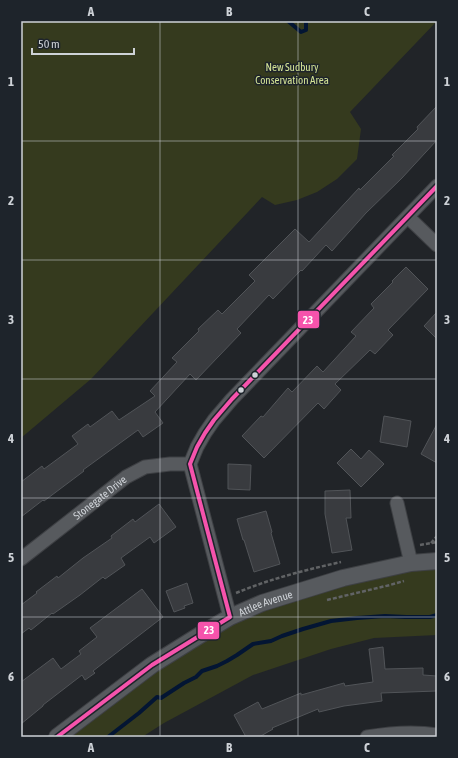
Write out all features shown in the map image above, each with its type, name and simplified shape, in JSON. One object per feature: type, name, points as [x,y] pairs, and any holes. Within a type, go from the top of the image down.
[{"type":"street","points":[[230,617],[190,464],[197,447],[214,420],[232,399],[437,186]]},
{"type":"street","points":[[408,217],[437,245]]},
{"type":"street","name":"Stonegate Drive","points":[[21,559],[126,476],[145,467],[170,464],[190,464]]},
{"type":"street","points":[[397,503],[411,571]]},
{"type":"street","name":"Attlee Avenue","points":[[57,737],[152,665],[230,617],[262,603],[317,585],[343,578],[411,571],[437,561]]},
{"type":"street","points":[[367,737],[395,733],[437,735]]},
{"type":"path","points":[[437,536],[431,543],[437,542]]},
{"type":"path","points":[[225,597],[286,575],[345,561]]},
{"type":"path","points":[[322,601],[390,585],[411,571]]},
{"type":"green space","name":"New Sudbury Conservation Area","points":[[21,21],[437,21],[350,112],[361,129],[357,159],[337,179],[317,192],[297,200],[275,205],[262,197],[91,379],[21,438]]},
{"type":"green space","points":[[437,560],[437,635],[374,638],[331,649],[253,675],[164,723],[142,737],[56,737],[229,616]]},
{"type":"building","points":[[437,106],[437,140],[402,178],[366,213],[332,251],[326,245],[273,299],[269,295],[237,329],[241,333],[196,380],[190,374],[155,412],[163,423],[143,437],[138,430],[21,517],[21,482],[42,466],[44,469],[78,444],[72,436],[88,424],[90,427],[112,411],[119,420],[155,396],[150,391],[177,362],[172,358],[199,331],[198,329],[218,310],[222,314],[255,281],[249,275],[295,229],[309,242],[359,188],[360,190],[394,156],[392,155],[418,129],[417,127]]},
{"type":"building","points":[[406,267],[428,289],[388,330],[393,335],[375,354],[370,350],[335,384],[341,390],[324,409],[318,403],[264,458],[242,436],[261,416],[263,417],[288,388],[292,392],[317,366],[323,372],[356,336],[351,332],[374,308],[371,304]]},
{"type":"building","points":[[437,312],[437,339],[424,326]]},
{"type":"building","points":[[384,416],[411,421],[407,447],[380,442]]},
{"type":"building","points":[[437,424],[437,463],[421,454]]},
{"type":"building","points":[[351,449],[361,459],[369,450],[384,464],[361,487],[337,463]]},
{"type":"building","points":[[228,464],[251,465],[250,490],[228,489]]},
{"type":"building","points":[[350,490],[351,518],[346,518],[352,550],[332,553],[325,514],[325,491]]},
{"type":"building","points":[[159,504],[176,527],[154,543],[150,537],[121,558],[125,565],[105,579],[103,577],[80,595],[53,614],[52,613],[31,630],[29,628],[21,634],[21,605],[57,576],[58,578],[112,538],[111,536],[133,519],[135,522]]},
{"type":"building","points":[[266,511],[280,564],[254,572],[237,519]]},
{"type":"building","points":[[187,583],[193,603],[174,612],[166,591]]},
{"type":"building","points":[[142,589],[163,617],[93,671],[95,673],[85,680],[82,675],[21,724],[21,682],[53,658],[61,669],[81,654],[79,651],[97,637],[90,628]]},
{"type":"building","points":[[383,647],[385,669],[423,668],[423,675],[437,676],[437,691],[381,693],[382,701],[344,706],[319,712],[318,709],[272,728],[273,729],[259,737],[246,737],[234,715],[258,702],[262,709],[301,693],[301,695],[344,683],[345,686],[373,682],[369,649]]},
{"type":"waterway","points":[[288,21],[301,32],[306,30],[306,21]]},
{"type":"waterway","points":[[108,737],[157,697],[161,698],[196,677],[202,671],[227,661],[253,644],[271,641],[282,636],[331,621],[385,616],[430,617],[437,615]]},
{"type":"transit line","name":"23","points":[[57,737],[152,665],[230,617],[190,464],[197,447],[214,420],[232,399],[437,186]]}]
